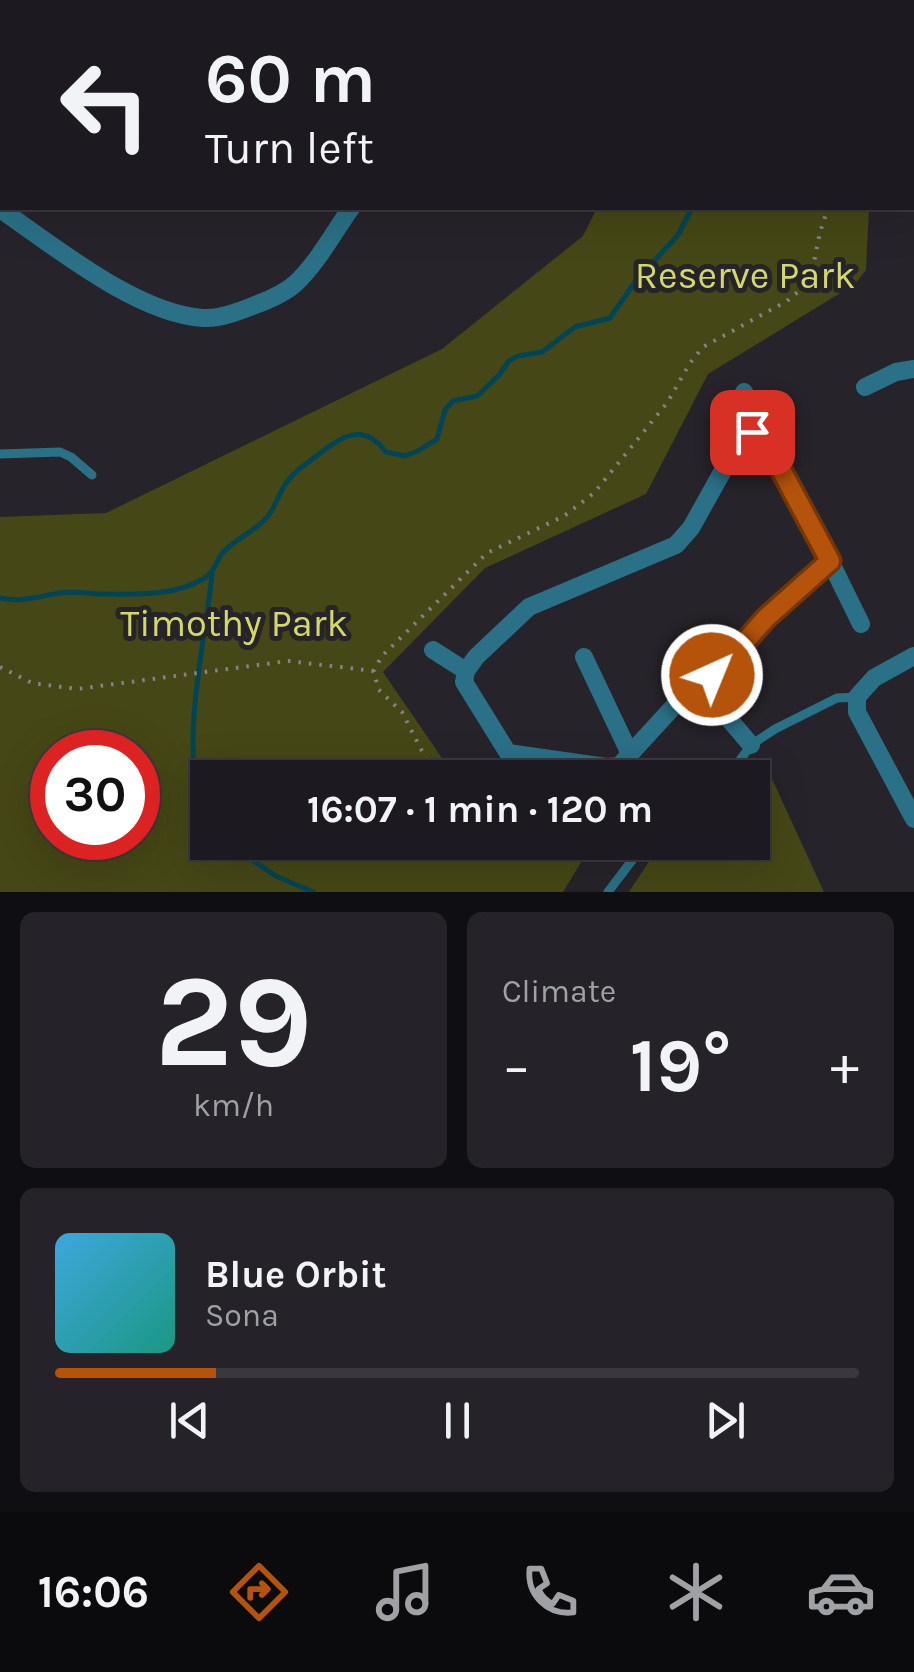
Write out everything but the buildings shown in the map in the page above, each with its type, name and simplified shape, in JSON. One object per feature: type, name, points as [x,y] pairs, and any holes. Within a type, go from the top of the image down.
[{"type":"street","points":[[0,210],[106,281],[160,309],[205,319],[270,300],[295,283],[350,210]]},
{"type":"street","points":[[866,387],[896,372],[914,369]]},
{"type":"street","points":[[686,693],[619,766],[606,767],[508,753],[464,682],[466,670],[476,657],[529,607],[676,545],[692,528],[740,440],[752,432],[756,417],[744,392]]},
{"type":"street","points":[[752,432],[763,436],[861,624]]},
{"type":"street","points":[[708,672],[830,561]]},
{"type":"street","points":[[433,650],[466,670]]},
{"type":"street","points":[[914,656],[874,678],[857,698],[857,712],[914,819]]},
{"type":"street","points":[[584,657],[630,754]]},
{"type":"street","points":[[702,670],[717,684],[712,699],[702,703],[686,693],[685,682],[692,673],[702,670]]},
{"type":"street","points":[[712,699],[751,745]]},
{"type":"lane","points":[[0,454],[60,452],[92,475]]},
{"type":"lane","points":[[741,760],[751,745],[776,728],[837,698],[857,698]]},
{"type":"lane","points":[[608,892],[632,860]]},
{"type":"path","points":[[426,760],[402,712],[378,689],[374,672],[381,657],[488,554],[564,516],[594,494],[667,403],[704,347],[787,302],[810,282],[827,210]]},
{"type":"path","points":[[0,667],[32,683],[65,688],[102,688],[288,661],[374,672]]},
{"type":"green space","name":"Timothy Park","points":[[596,210],[869,210],[866,270],[855,284],[708,374],[646,494],[485,568],[383,672],[443,760],[190,760],[190,860],[582,860],[563,892],[0,892],[0,517],[106,513],[442,349],[583,236]]},
{"type":"green space","points":[[770,775],[824,892],[629,892],[650,860],[770,860]]},
{"type":"waterway","points":[[0,598],[70,592],[152,593],[179,589],[203,579],[226,549],[268,516],[293,475],[333,444],[360,435],[377,442],[386,452],[405,456],[418,451],[437,439],[445,410],[453,401],[477,396],[509,361],[542,352],[575,327],[610,318],[635,282],[678,235],[691,210]]},
{"type":"waterway","points":[[194,760],[195,699],[212,574]]},
{"type":"waterway","points":[[252,860],[276,876],[313,892]]},
{"type":"route","points":[[712,675],[708,672],[830,561],[763,436],[752,432]]},
{"type":"park label","name":"Reserve Park","points":[[745,275]]}]
